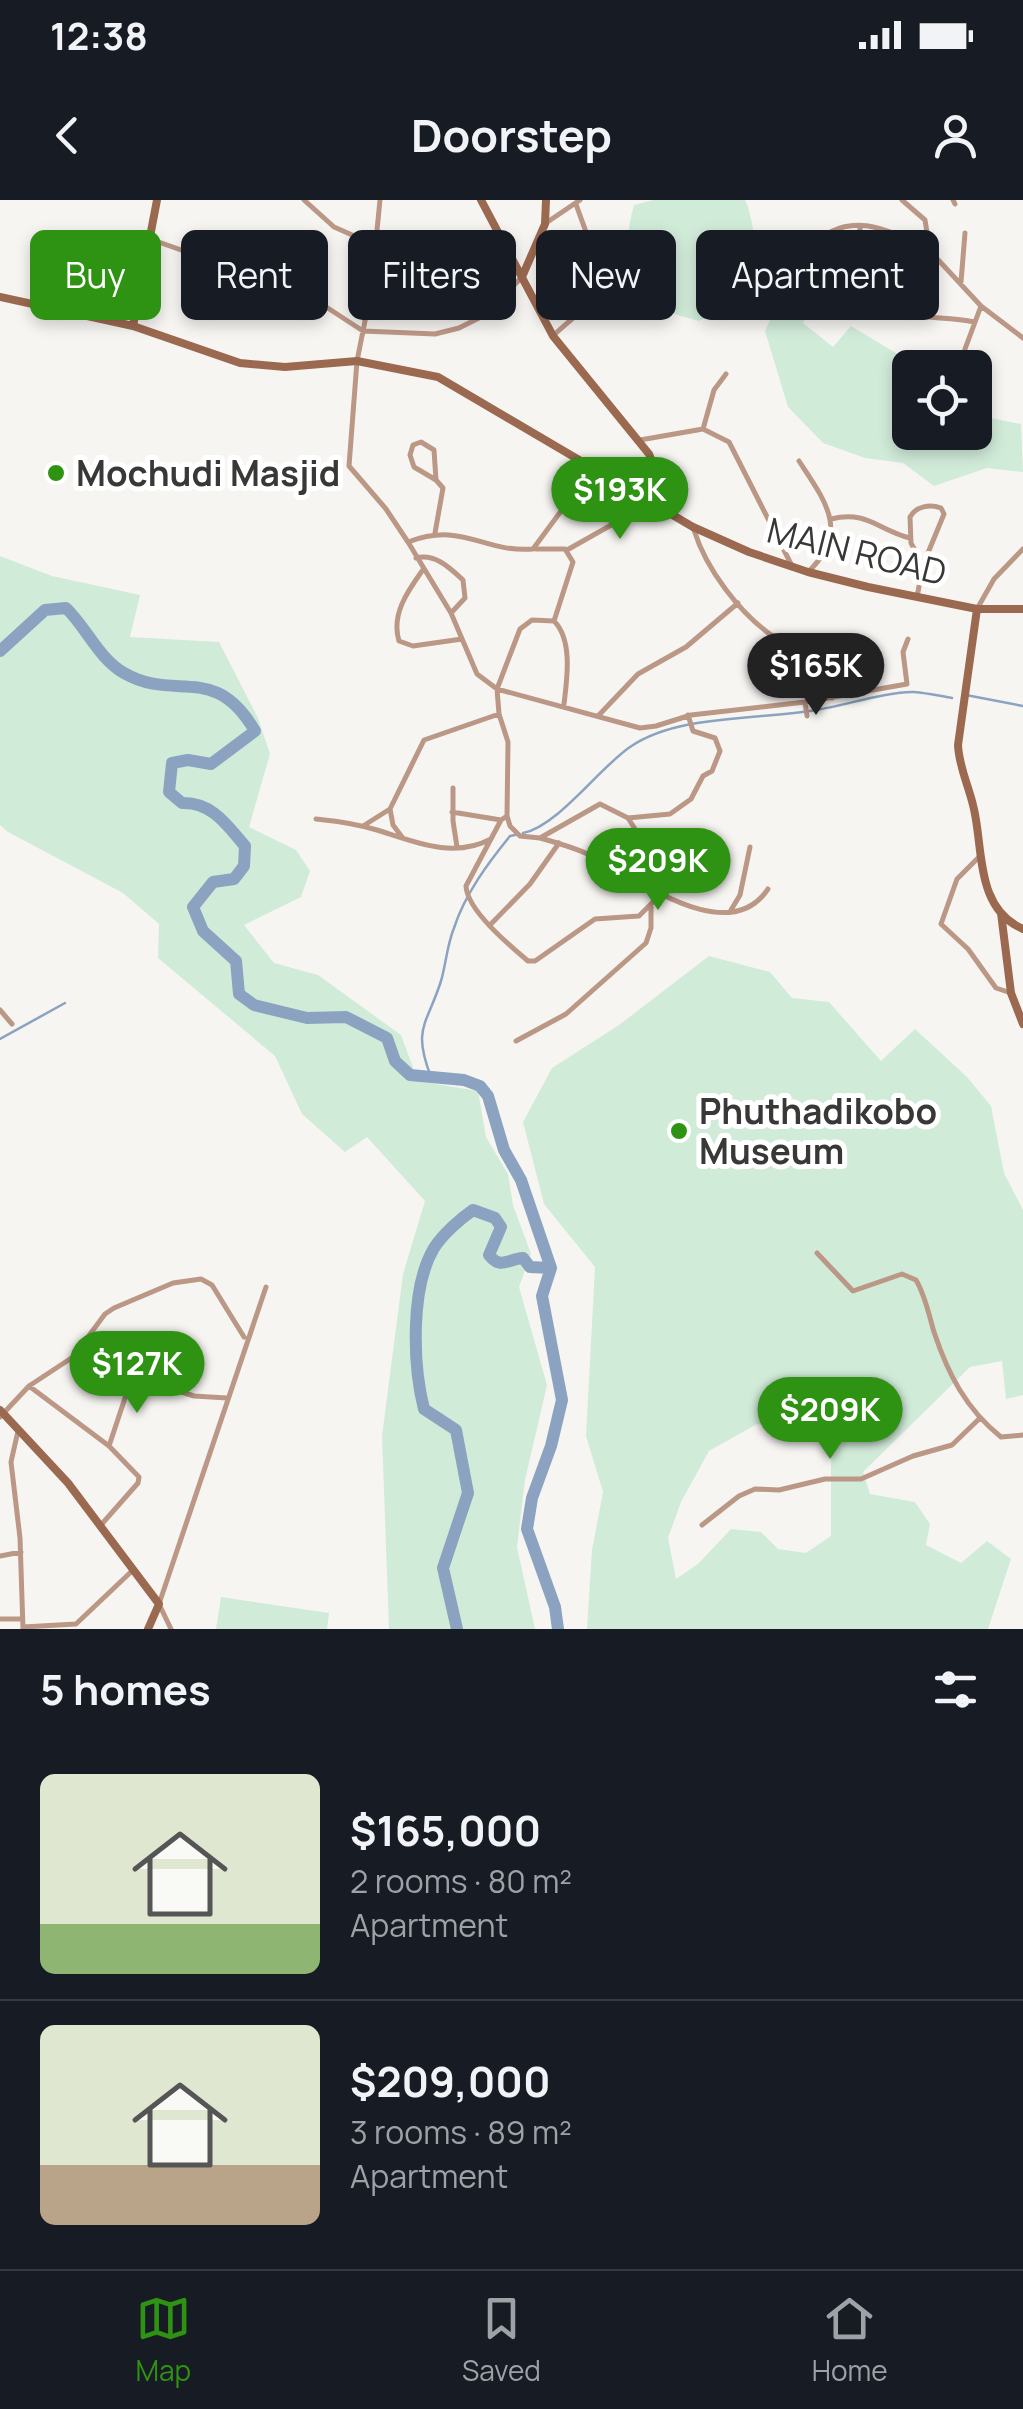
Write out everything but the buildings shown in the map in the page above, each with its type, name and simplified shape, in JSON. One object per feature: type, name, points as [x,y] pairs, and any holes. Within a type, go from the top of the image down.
[{"type":"street","points":[[152,230],[158,200]]},
{"type":"street","points":[[304,200],[334,226],[348,232]]},
{"type":"street","points":[[377,230],[380,200]]},
{"type":"street","points":[[480,200],[552,336],[649,454],[672,513]]},
{"type":"street","points":[[161,242],[314,299],[363,331],[435,334],[460,328],[484,315],[522,278],[544,224],[546,200]]},
{"type":"street","points":[[902,200],[925,220],[927,230]]},
{"type":"street","points":[[544,224],[578,202],[595,287],[590,299],[552,336]]},
{"type":"street","points":[[833,230],[890,230]]},
{"type":"street","points":[[962,282],[965,234]]},
{"type":"street","points":[[939,260],[981,306],[1023,338]]},
{"type":"street","name":"MAIN ROAD","points":[[0,297],[133,326],[240,363],[285,367],[357,361],[438,377],[717,540],[793,568],[917,597],[977,609],[1023,609]]},
{"type":"street","points":[[964,349],[981,306]]},
{"type":"street","points":[[939,316],[974,322]]},
{"type":"street","points":[[133,326],[134,320]]},
{"type":"street","points":[[365,320],[357,361],[349,466],[408,542],[450,613],[477,674],[498,688],[640,728],[806,704],[907,684],[903,652],[908,639]]},
{"type":"street","points":[[703,430],[714,390],[726,374]]},
{"type":"street","points":[[640,440],[703,430],[730,442],[793,568]]},
{"type":"street","points":[[436,480],[434,450],[421,442],[412,445],[414,467],[443,488],[436,534]]},
{"type":"street","points":[[800,461],[822,497],[830,520],[826,552],[808,572]]},
{"type":"street","points":[[533,549],[564,507],[610,478]]},
{"type":"street","points":[[408,542],[436,534],[462,536],[510,550],[568,550],[653,502]]},
{"type":"street","points":[[917,597],[924,565],[942,519],[941,508],[930,506],[913,512],[910,538],[924,565]]},
{"type":"street","points":[[830,520],[866,518],[910,538]]},
{"type":"street","points":[[694,527],[701,552],[738,603],[778,640],[818,654],[829,668],[832,698]]},
{"type":"street","points":[[1023,549],[994,579],[977,609],[958,745],[975,813],[979,857],[987,886],[1001,913],[1011,994],[1023,1024]]},
{"type":"street","points":[[554,621],[572,570],[568,550]]},
{"type":"street","points":[[416,558],[424,556],[439,561],[463,580],[465,598],[450,613]]},
{"type":"street","points":[[422,570],[395,622],[399,641],[413,646],[462,640]]},
{"type":"street","points":[[597,717],[638,674],[686,647],[738,603]]},
{"type":"street","points":[[554,621],[532,620],[520,629],[498,688],[499,714],[508,742],[504,818],[466,886],[468,899],[532,962],[595,920],[639,916],[660,895]]},
{"type":"street","points":[[554,621],[562,632],[566,654],[564,704]]},
{"type":"street","points":[[806,704],[807,716]]},
{"type":"street","points":[[364,826],[390,809],[424,740],[499,714]]},
{"type":"street","points":[[628,818],[670,814],[681,808],[696,793],[703,776],[712,771],[720,742],[692,729],[689,718]]},
{"type":"street","points":[[453,788],[452,812],[458,847]]},
{"type":"street","points":[[540,838],[600,804],[628,818],[644,843],[672,869]]},
{"type":"street","points":[[390,809],[393,825],[404,840]]},
{"type":"street","points":[[452,812],[504,818],[520,836],[540,838],[594,856],[660,895],[694,908],[731,910],[756,902],[768,890]]},
{"type":"street","points":[[316,819],[364,826],[417,845],[458,847],[494,838]]},
{"type":"street","points":[[491,924],[530,884],[558,843]]},
{"type":"street","points":[[731,910],[740,895],[750,848]]},
{"type":"street","points":[[979,857],[956,880],[941,924],[968,948],[996,988],[1011,994]]},
{"type":"street","points":[[516,1041],[566,1014],[646,943],[651,906]]},
{"type":"street","points":[[1001,913],[1023,929]]},
{"type":"street","points":[[0,1010],[12,1024]]},
{"type":"street","points":[[816,1253],[854,1292],[902,1274],[916,1280],[945,1364],[958,1389],[980,1418],[1002,1437],[1023,1435]]},
{"type":"street","points":[[172,1629],[159,1604],[101,1525],[60,1474],[1,1413],[29,1386],[73,1358],[105,1314],[173,1283],[194,1278],[212,1285],[246,1340]]},
{"type":"street","points":[[148,1629],[266,1287]]},
{"type":"street","points":[[73,1358],[194,1396],[227,1398]]},
{"type":"street","points":[[109,1446],[133,1374]]},
{"type":"street","points":[[29,1386],[109,1446],[140,1478],[101,1525]]},
{"type":"street","points":[[702,1525],[755,1489],[779,1490],[824,1479],[860,1479],[913,1456],[952,1445],[980,1418]]},
{"type":"street","points":[[18,1431],[11,1462],[21,1552],[23,1625]]},
{"type":"street","points":[[0,1556],[21,1552]]},
{"type":"street","points":[[0,1618],[23,1625],[76,1624],[134,1569]]},
{"type":"green space","points":[[653,200],[745,200],[753,230],[696,230],[696,320],[701,320],[699,321],[676,314],[676,230],[629,230],[634,205]]},
{"type":"green space","points":[[770,320],[804,320],[833,347],[851,326],[892,351],[892,450],[992,450],[992,418],[1021,424],[1023,472],[987,468],[934,486],[903,463],[865,458],[823,443],[788,407],[765,331]]},
{"type":"green space","points":[[0,556],[52,576],[140,595],[130,637],[219,642],[258,718],[270,754],[249,827],[296,850],[310,871],[301,897],[244,925],[274,963],[318,975],[401,1035],[418,1081],[478,1091],[486,1137],[508,1174],[513,1205],[531,1254],[519,1287],[547,1385],[525,1480],[517,1547],[535,1629],[389,1629],[382,1436],[403,1274],[425,1201],[367,1137],[345,1152],[302,1114],[275,1056],[158,958],[159,924],[123,893],[0,825]]},
{"type":"green space","points":[[709,956],[770,972],[792,998],[829,1002],[881,1061],[915,1029],[967,1077],[991,1106],[1004,1173],[1023,1210],[1023,1395],[1006,1399],[1002,1361],[970,1367],[863,1472],[870,1494],[915,1502],[930,1524],[926,1545],[961,1563],[987,1541],[1011,1559],[988,1629],[587,1629],[592,1550],[603,1492],[586,1436],[595,1267],[544,1204],[523,1122],[552,1068],[619,1025]],"holes":[[[757,1424],[815,1434],[831,1457],[831,1536],[806,1553],[778,1549],[761,1532],[731,1529],[698,1564],[676,1579],[668,1538],[681,1502],[709,1451]]]},
{"type":"green space","points":[[221,1597],[329,1613],[327,1629],[216,1629]]},
{"type":"waterway","points":[[0,651],[45,610],[66,608],[107,660],[124,673],[161,685],[209,690],[240,710],[255,731],[211,764],[188,760],[172,763],[169,792],[182,803],[210,811],[245,846],[244,866],[234,879],[213,882],[193,907],[203,931],[236,961],[239,994],[254,1005],[307,1018],[346,1017],[387,1038],[395,1061],[410,1075],[464,1080],[480,1086],[488,1096],[504,1150],[521,1180],[551,1268],[530,1267],[523,1258],[501,1263],[493,1259],[489,1255],[501,1227],[495,1218],[473,1210],[434,1248],[421,1284],[416,1350],[424,1409],[456,1430],[468,1493],[443,1568],[457,1629]]},
{"type":"waterway","points":[[523,833],[550,820],[630,747],[671,729],[816,710],[904,692],[952,698]]},
{"type":"waterway","points":[[966,695],[1023,706]]},
{"type":"waterway","points":[[431,1077],[422,1037],[452,934],[478,879],[510,836],[515,835]]},
{"type":"waterway","points":[[0,1039],[65,1003]]},
{"type":"waterway","points":[[551,1268],[542,1296],[562,1400],[532,1498],[527,1529],[555,1607],[558,1629]]},
{"type":"place","name":"Mochudi Masjid","points":[[56,473]]},
{"type":"place","name":"Phuthadikobo Museum","points":[[679,1131]]}]
